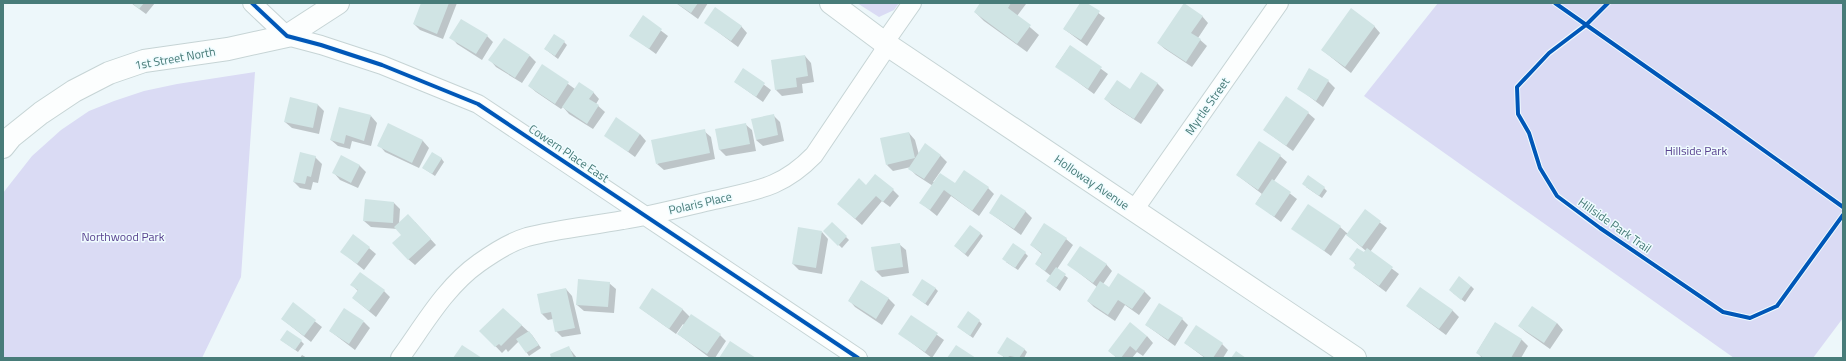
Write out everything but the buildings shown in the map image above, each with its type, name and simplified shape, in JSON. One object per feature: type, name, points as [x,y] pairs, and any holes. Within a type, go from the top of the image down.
[{"type":"street","name":"Cowern Place East","points":[[252,3],[287,36],[321,45],[382,65],[478,104],[858,358]]},
{"type":"street","name":"1st Street North","points":[[6,139],[41,112],[74,91],[109,73],[144,61],[228,50],[287,36],[338,3]]},
{"type":"street","name":"Holloway Avenue","points":[[831,3],[886,44],[1355,358]]},
{"type":"street","name":"Polaris Place","points":[[400,358],[438,305],[458,281],[478,263],[502,248],[527,238],[646,216],[770,187],[800,170],[814,155],[882,54],[889,36],[912,3]]},
{"type":"street","name":"Myrtle Street","points":[[1134,210],[1279,3]]},
{"type":"green space","points":[[857,3],[899,3],[894,10],[879,17]]},
{"type":"green space","name":"Hillside Park","points":[[1438,3],[1843,3],[1843,318],[1813,358],[1734,358],[1364,96]]},
{"type":"green space","name":"Northwood Park","points":[[255,72],[241,277],[202,358],[3,358],[3,193],[32,156],[61,130],[89,111],[114,101],[144,91],[177,84]]},
{"type":"cycle path","points":[[252,3],[287,36],[321,45],[382,65],[478,104],[858,358]]},
{"type":"cycle path","points":[[1555,3],[1843,207]]},
{"type":"cycle path","name":"Hillside Park Trail","points":[[1608,3],[1586,25],[1549,53],[1517,87],[1518,114],[1529,133],[1540,168],[1557,196],[1600,228],[1723,312],[1750,318],[1777,306],[1843,215]]}]
